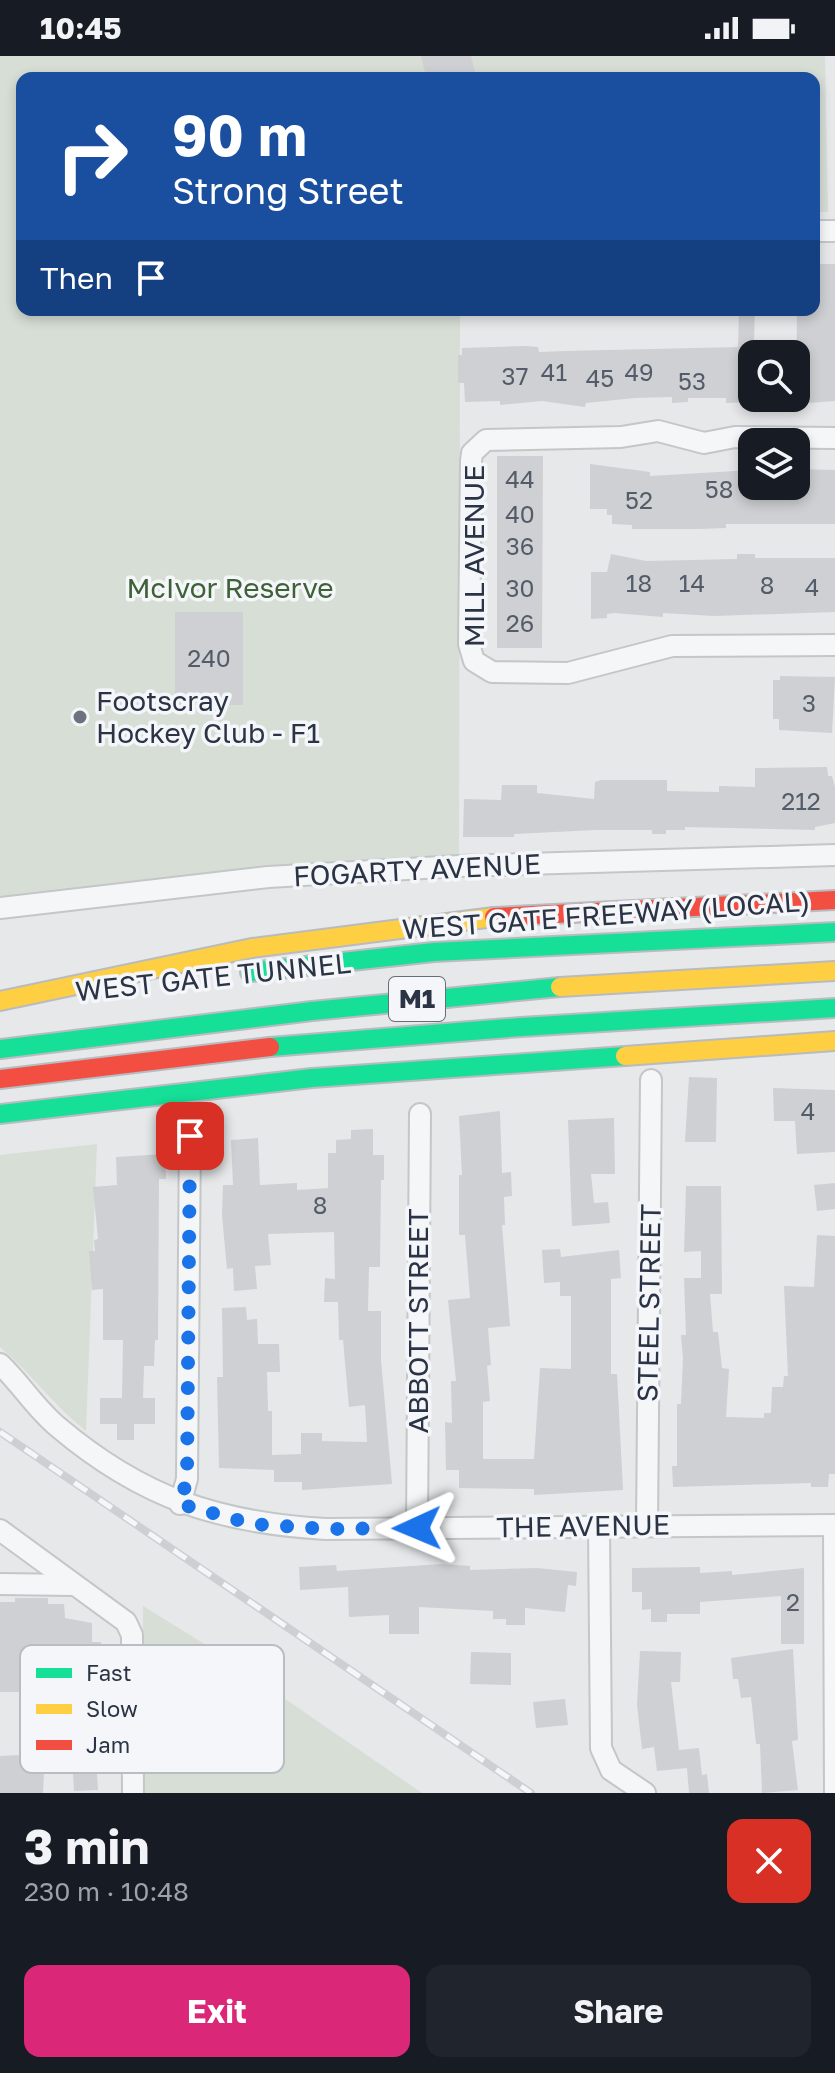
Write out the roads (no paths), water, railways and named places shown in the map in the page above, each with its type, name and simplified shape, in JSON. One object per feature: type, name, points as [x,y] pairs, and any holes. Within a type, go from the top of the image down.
[{"type":"highway","name":"WEST GATE FREEWAY (LOCAL)","points":[[0,1001],[252,948],[466,918],[835,900]]},
{"type":"highway","name":"WEST GATE TUNNEL","points":[[22,998],[434,952],[619,940],[835,932]]},
{"type":"highway","name":"M1","points":[[0,1049],[234,1017],[399,1001],[615,983],[835,971]]},
{"type":"highway","name":"M1","points":[[0,1079],[239,1051],[455,1031],[835,1008]]},
{"type":"highway","points":[[0,1114],[247,1083],[440,1065],[835,1042]]},
{"type":"street","name":"MILL AVENUE","points":[[835,438],[735,437],[704,443],[658,431],[621,437],[486,440],[472,453],[471,461],[469,629],[474,661],[492,672],[568,673],[672,646],[835,645]]},
{"type":"street","name":"FOGARTY AVENUE","points":[[0,908],[268,877],[459,866],[835,855]]},
{"type":"street","name":"STEEL STREET","points":[[647,1526],[651,1080]]},
{"type":"street","name":"ABBOTT STREET","points":[[417,1528],[420,1114]]},
{"type":"street","points":[[180,1504],[187,1479],[190,1136]]},
{"type":"street","name":"THE AVENUE","points":[[0,1364],[58,1427],[134,1481],[180,1504],[252,1524],[326,1529],[834,1525]]},
{"type":"street","points":[[834,1525],[835,1793]]},
{"type":"street","points":[[599,1527],[601,1748],[611,1770],[645,1793]]},
{"type":"street","points":[[4,1541],[117,1613],[132,1635],[132,1645]]},
{"type":"street","points":[[0,1584],[73,1585]]},
{"type":"street","points":[[133,1773],[133,1793]]},
{"type":"railway","points":[[0,1432],[531,1793]]},
{"type":"place","name":"Footscray Hockey Club - F1","points":[[80,717]]},
{"type":"park label","name":"McIvor Reserve","points":[[230,588]]}]
